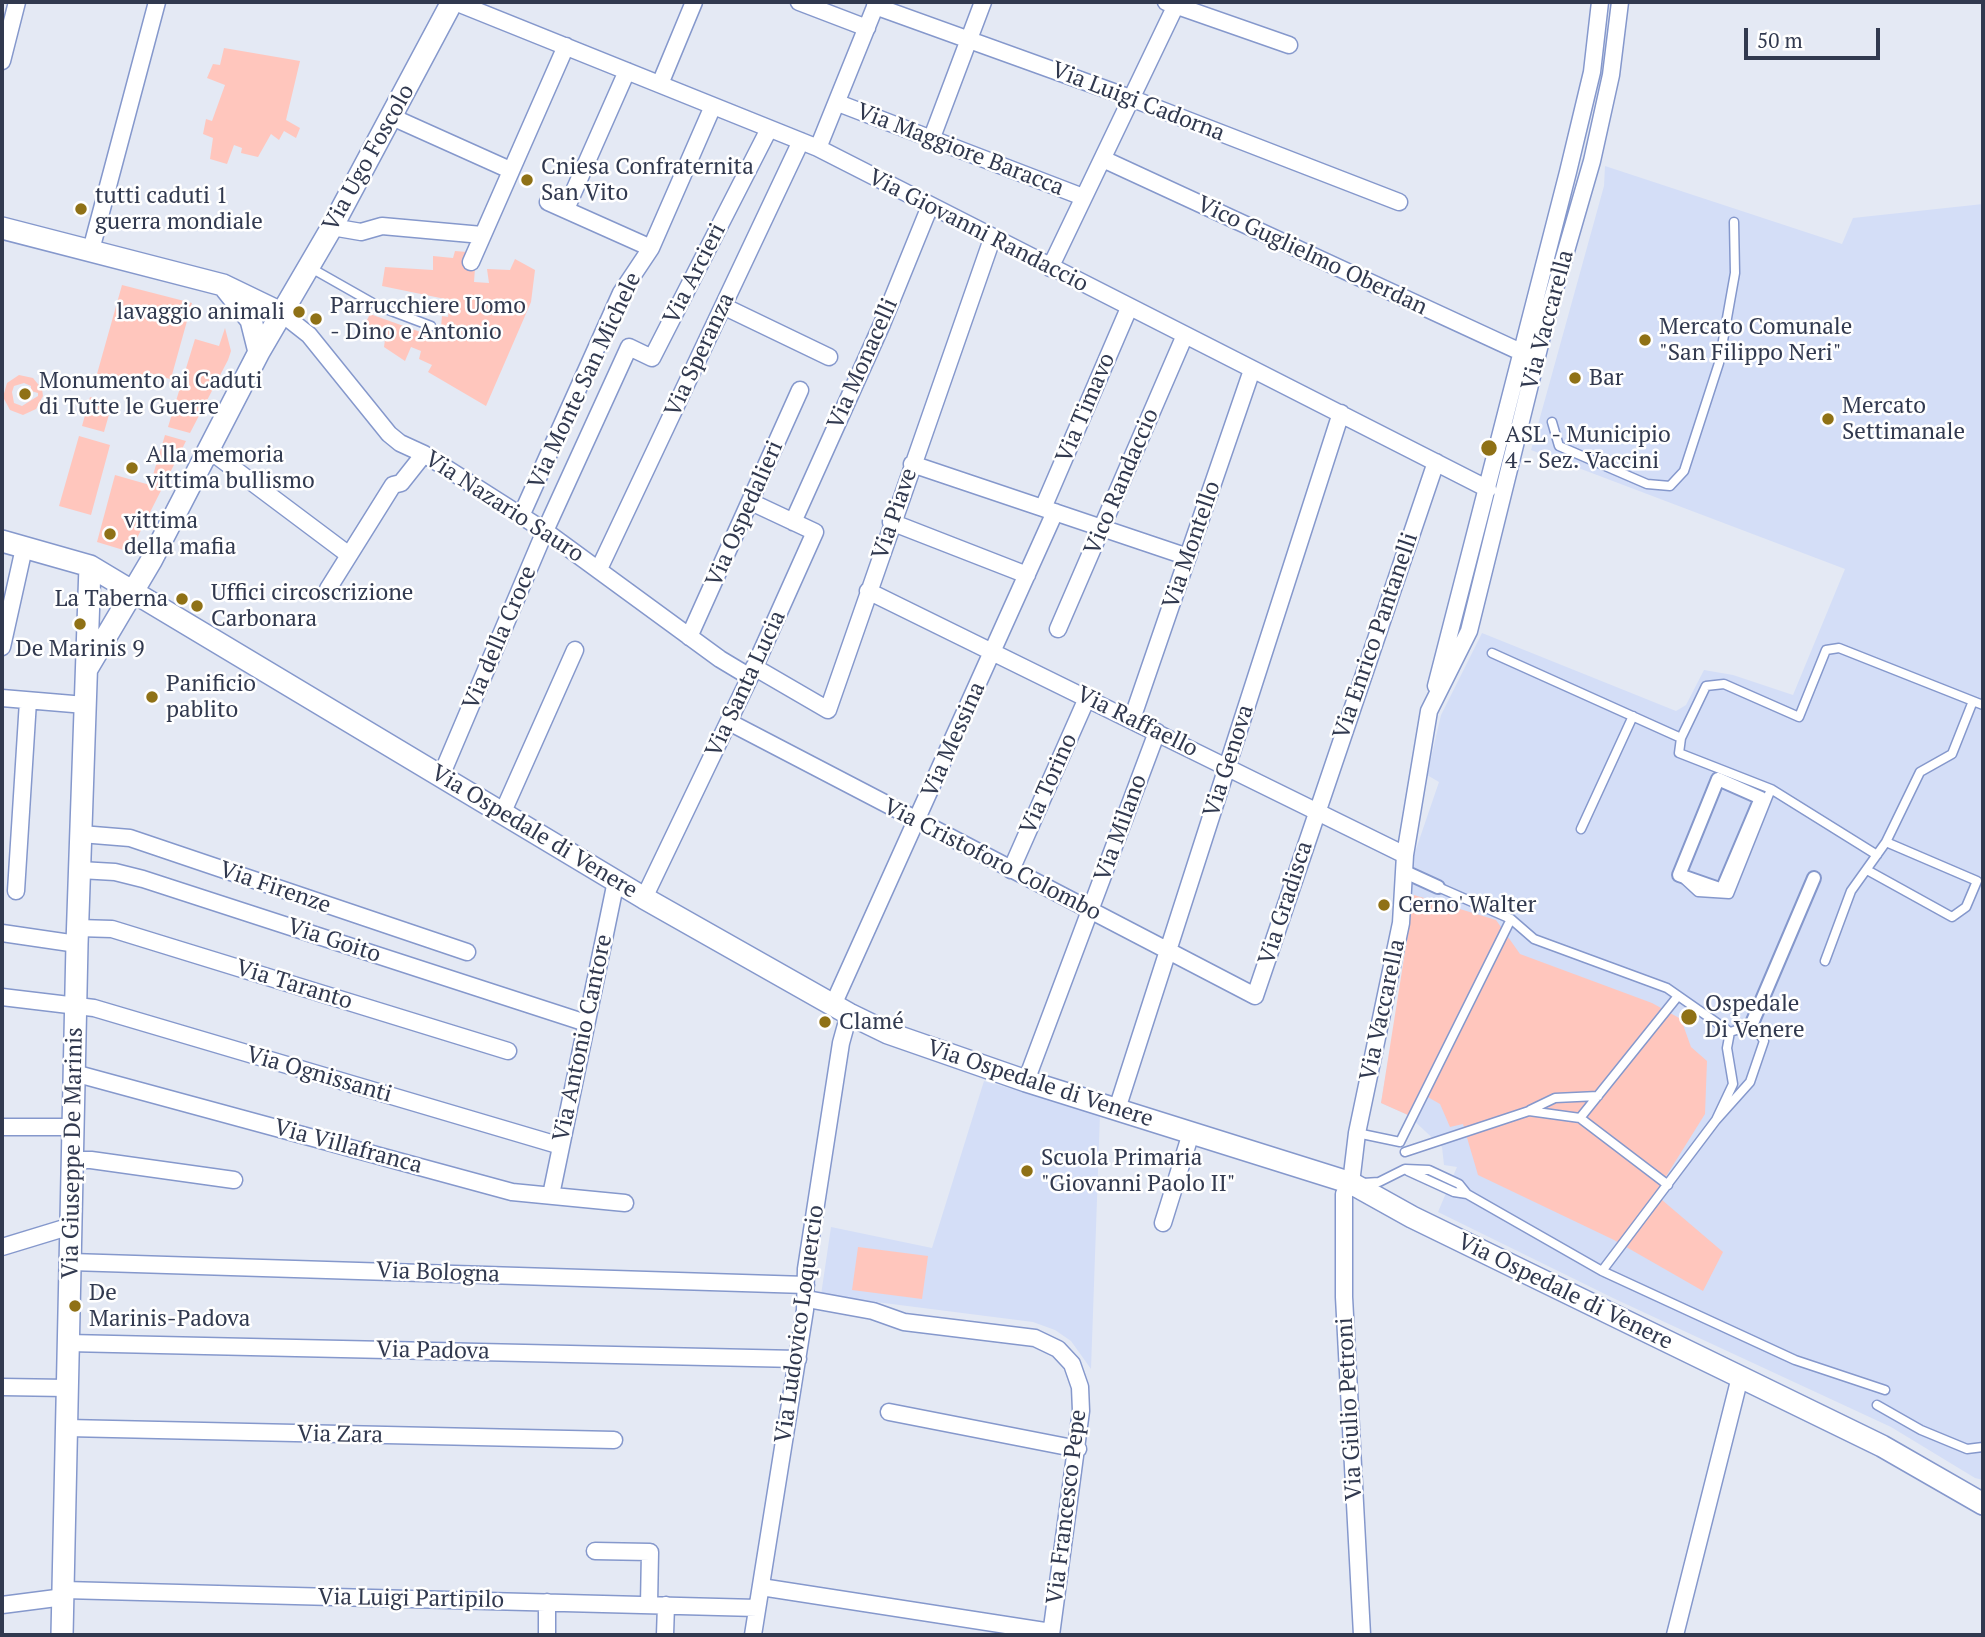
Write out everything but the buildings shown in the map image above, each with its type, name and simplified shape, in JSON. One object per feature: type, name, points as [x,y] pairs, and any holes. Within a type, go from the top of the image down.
[{"type":"street","points":[[2,61],[17,2]]},
{"type":"street","points":[[91,250],[157,2]]},
{"type":"street","name":"Via Giovanni Randaccio","points":[[454,2],[818,148],[992,239],[1488,489]]},
{"type":"street","name":"Via Ugo Foscolo","points":[[86,671],[152,561],[259,352],[332,227],[454,2]]},
{"type":"street","points":[[660,84],[694,2]]},
{"type":"street","points":[[799,2],[867,28]]},
{"type":"street","points":[[930,140],[983,2]]},
{"type":"street","name":"Via Vaccarella","points":[[1350,1183],[1357,1133],[1401,923],[1404,863],[1429,711],[1488,489],[1592,72],[1600,2]]},
{"type":"street","name":"Via Vaccarella","points":[[1429,711],[1469,631],[1546,320],[1592,161],[1611,75],[1620,2]]},
{"type":"street","points":[[818,148],[876,4]]},
{"type":"street","name":"Via Luigi Cadorna","points":[[876,4],[1133,99],[1399,202]]},
{"type":"street","points":[[1050,268],[1133,99],[1171,4],[1289,46]]},
{"type":"street","points":[[471,262],[566,46]]},
{"type":"street","points":[[566,209],[627,71]]},
{"type":"street","name":"Via Maggiore Baracca","points":[[838,103],[1083,197]]},
{"type":"street","name":"Via Monte San Michele","points":[[521,516],[621,293],[651,248],[713,106]]},
{"type":"street","points":[[393,117],[510,170]]},
{"type":"street","name":"Via Arcieri","points":[[629,347],[652,358],[769,129]]},
{"type":"street","name":"Via Speranza","points":[[599,569],[801,141]]},
{"type":"street","name":"Vico Guglielmo Oberdan","points":[[1103,159],[1521,352]]},
{"type":"street","points":[[548,202],[651,248]]},
{"type":"street","name":"Via Monacelli","points":[[793,522],[882,324],[930,206]]},
{"type":"street","points":[[332,227],[361,232],[382,226],[482,235]]},
{"type":"street","points":[[2,228],[223,285],[281,313]]},
{"type":"street","name":"Via Piave","points":[[752,672],[828,710],[891,522],[992,239]]},
{"type":"street","points":[[223,285],[251,320],[259,352]]},
{"type":"street","points":[[723,306],[829,356]]},
{"type":"street","name":"Via Timavo","points":[[1049,510],[1129,308]]},
{"type":"street","name":"Via Nazario Sauro","points":[[281,313],[309,335],[389,434],[545,531],[689,637],[752,672]]},
{"type":"street","name":"Vico Randaccio","points":[[1058,629],[1185,335]]},
{"type":"street","name":"Via della Croce","points":[[441,776],[545,531],[629,347]]},
{"type":"street","name":"Via Montello","points":[[1132,719],[1252,370]]},
{"type":"street","name":"Via Ospedalieri","points":[[689,637],[800,390]]},
{"type":"street","name":"Via Genova","points":[[1118,1110],[1341,413]]},
{"type":"street","points":[[209,450],[349,555]]},
{"type":"street","points":[[328,589],[393,485],[401,483],[424,454]]},
{"type":"street","name":"Via Enrico Pantanelli","points":[[1317,810],[1436,462]]},
{"type":"street","points":[[912,464],[1188,557]]},
{"type":"street","name":"Via Santa Lucia","points":[[644,898],[729,722],[815,532],[751,502]]},
{"type":"street","name":"Via Messina","points":[[841,1009],[917,821],[1027,575],[1049,510]]},
{"type":"street","points":[[891,522],[1027,575]]},
{"type":"street","name":"Via Ospedale di Venere","points":[[2,541],[90,566],[644,898],[888,1033],[1026,1081],[1350,1183],[1412,1217],[1882,1446],[1983,1504]]},
{"type":"street","points":[[2,647],[24,548]]},
{"type":"street","name":"Via Giuseppe De Marinis","points":[[62,1635],[77,936],[90,566]]},
{"type":"street","name":"Via Raffaello","points":[[868,591],[1317,810],[1404,863]]},
{"type":"street","points":[[502,814],[575,650]]},
{"type":"street","points":[[2,698],[85,705]]},
{"type":"street","name":"Via Torino","points":[[1011,870],[1087,698]]},
{"type":"street","points":[[16,891],[28,701]]},
{"type":"street","name":"Via Cristoforo Colombo","points":[[729,722],[1255,996]]},
{"type":"street","name":"Via Milano","points":[[1026,1081],[1157,732]]},
{"type":"street","points":[[1718,779],[1761,799],[1722,890],[1679,874],[1718,779]]},
{"type":"street","name":"Via Gradisca","points":[[1255,996],[1317,810]]},
{"type":"street","name":"Via Firenze","points":[[81,834],[130,838],[467,952]]},
{"type":"street","points":[[1404,863],[1438,887]]},
{"type":"street","name":"Via Goito","points":[[80,870],[115,872],[143,879],[586,1023]]},
{"type":"street","points":[[1750,1028],[1814,878]]},
{"type":"street","name":"Via Antonio Cantore","points":[[551,1195],[616,881]]},
{"type":"street","name":"Via Taranto","points":[[2,933],[77,936],[112,929],[508,1051]]},
{"type":"street","name":"Via Ognissanti","points":[[2,997],[94,1008],[561,1146]]},
{"type":"street","name":"Via Ludovico Loquercio","points":[[753,1635],[798,1359],[839,1056],[841,1009]]},
{"type":"street","name":"Via Villafranca","points":[[74,1073],[512,1192],[625,1203]]},
{"type":"street","points":[[2,1126],[73,1127]]},
{"type":"street","points":[[1163,1223],[1191,1133]]},
{"type":"street","points":[[73,1160],[91,1160],[234,1180]]},
{"type":"street","name":"Via Giulio Petroni","points":[[1350,1183],[1344,1194],[1344,1297],[1362,1635]]},
{"type":"street","points":[[2,1247],[71,1226]]},
{"type":"street","name":"Via Bologna","points":[[71,1262],[807,1292]]},
{"type":"street","name":"Via Francesco Pepe","points":[[807,1292],[904,1322],[1027,1336],[1050,1344],[1066,1356],[1077,1374],[1081,1398],[1078,1449],[1051,1634]]},
{"type":"street","name":"Via Padova","points":[[68,1343],[798,1359]]},
{"type":"street","points":[[1675,1635],[1740,1377]]},
{"type":"street","points":[[2,1387],[67,1388]]},
{"type":"street","points":[[889,1412],[1078,1449]]},
{"type":"street","name":"Via Zara","points":[[67,1428],[614,1440]]},
{"type":"street","points":[[595,1551],[650,1552],[649,1605]]},
{"type":"street","points":[[761,1587],[1051,1634]]},
{"type":"street","name":"Via Luigi Partipilo","points":[[2,1605],[64,1594],[757,1608]]},
{"type":"street","points":[[547,1602],[547,1635]]},
{"type":"street","points":[[665,1635],[666,1605]]},
{"type":"lane","points":[[1552,422],[1559,446],[1647,484],[1670,486],[1684,471],[1719,363],[1735,273],[1734,222]]},
{"type":"lane","points":[[309,266],[378,306],[431,326]]},
{"type":"lane","points":[[1877,855],[1771,789],[1679,753],[1681,738],[1706,686],[1724,684],[1800,717],[1826,650],[1839,648],[1983,705]]},
{"type":"lane","points":[[1492,653],[1681,738]]},
{"type":"lane","points":[[1825,961],[1851,891],[1886,842],[1920,772],[1952,754],[1973,701]]},
{"type":"lane","points":[[1581,829],[1633,716]]},
{"type":"lane","points":[[1717,768],[1679,874],[1698,892],[1729,894],[1771,789]]},
{"type":"lane","points":[[1867,870],[1952,917],[1966,907],[1980,880],[1886,842]]},
{"type":"lane","points":[[1438,887],[1511,919],[1534,939],[1667,988],[1730,1032],[1750,1028],[1757,1030],[1764,1041],[1750,1082],[1716,1120],[1602,1271]]},
{"type":"lane","points":[[1400,1142],[1511,919]]},
{"type":"lane","points":[[1580,1118],[1678,996]]},
{"type":"lane","points":[[1716,1120],[1733,1084],[1727,1048],[1730,1032]]},
{"type":"lane","points":[[1405,1152],[1529,1111],[1555,1098],[1598,1096]]},
{"type":"lane","points":[[1529,1111],[1580,1118],[1668,1185]]},
{"type":"lane","points":[[1357,1133],[1400,1142]]},
{"type":"lane","points":[[1400,1142],[1405,1152],[1405,1169]]},
{"type":"lane","points":[[1350,1183],[1379,1182],[1405,1169],[1429,1170],[1459,1184],[1467,1194],[1602,1271],[1795,1360],[1885,1390]]},
{"type":"lane","points":[[1877,1405],[1920,1430],[1967,1449],[1983,1447]]},
{"type":"shaded area","points":[[224,48],[300,61],[286,120],[300,128],[296,138],[284,131],[279,140],[271,134],[258,157],[241,153],[242,148],[234,145],[227,164],[210,159],[213,138],[203,134],[206,119],[212,121],[225,85],[207,78],[213,64],[220,65]]},
{"type":"shaded area","name":"Ospedale Di Venere","points":[[1605,166],[1842,244],[1853,218],[1983,204],[1983,1480],[1975,1478],[1891,1427],[1615,1299],[1438,1212],[1457,1167],[1444,1165],[1442,1147],[1408,1115],[1381,1103],[1410,931],[1413,858],[1439,782],[1427,775],[1441,715],[1482,633],[1676,711],[1686,705],[1704,670],[1733,675],[1793,695],[1845,569],[1531,450],[1604,186]]},
{"type":"shaded area","points":[[455,251],[467,252],[475,268],[474,282],[489,283],[487,269],[510,270],[515,259],[535,270],[531,302],[486,406],[428,372],[432,365],[419,359],[421,351],[411,347],[405,361],[384,347],[386,332],[361,332],[370,314],[440,339],[442,316],[448,317],[450,300],[382,286],[385,267],[433,270],[433,256],[453,258]]},
{"type":"shaded area","points":[[122,285],[192,303],[170,382],[170,379],[149,373],[144,387],[97,374]]},
{"type":"shaded area","points":[[225,328],[231,351],[228,360],[190,433],[168,427],[195,339],[219,346]]},
{"type":"shaded area","points":[[19,375],[33,378],[42,389],[43,396],[36,409],[23,415],[10,410],[3,397],[7,383]],"holes":[[[24,383],[31,386],[31,391],[38,393],[38,396],[22,406],[14,403],[14,386]]]},
{"type":"shaded area","points":[[90,397],[112,404],[104,432],[82,426]]},
{"type":"shaded area","points":[[165,435],[186,441],[130,552],[97,542],[115,475],[150,485]]},
{"type":"shaded area","points":[[79,436],[110,445],[91,515],[59,506]]},
{"type":"shaded area","points":[[1414,895],[1496,920],[1520,954],[1652,1003],[1681,1019],[1691,1047],[1707,1061],[1705,1114],[1655,1194],[1723,1252],[1703,1291],[1614,1240],[1478,1175],[1463,1124],[1450,1127],[1440,1104],[1419,1092],[1408,1115],[1381,1103]]},
{"type":"shaded area","name":"Scuola Primaria \"Giovanni Paolo II\"","points":[[984,1081],[1100,1114],[1091,1369],[1071,1341],[1055,1330],[1033,1322],[821,1295],[831,1227],[932,1248]]},
{"type":"shaded area","points":[[858,1247],[928,1256],[922,1299],[852,1290]]},
{"type":"place","name":"Cniesa Confraternita San Vito","points":[[527,180]]},
{"type":"place","name":"tutti caduti 1 guerra mondiale","points":[[81,209]]},
{"type":"place","name":"lavaggio animali","points":[[299,312]]},
{"type":"place","name":"Parrucchiere Uomo - Dino e Antonio","points":[[316,319]]},
{"type":"place","name":"Mercato Comunale \"San Filippo Neri\"","points":[[1645,340]]},
{"type":"place","name":"Bar","points":[[1575,378]]},
{"type":"place","name":"Monumento ai Caduti di Tutte le Guerre","points":[[25,394]]},
{"type":"place","name":"Mercato Settimanale","points":[[1828,419]]},
{"type":"place","name":"ASL - Municipio 4 - Sez. Vaccini","points":[[1489,448]]},
{"type":"place","name":"Alla memoria vittima bullismo","points":[[132,468]]},
{"type":"place","name":"vittima della mafia","points":[[110,534]]},
{"type":"place","name":"La Taberna","points":[[182,599]]},
{"type":"place","name":"Uffici circoscrizione Carbonara","points":[[197,606]]},
{"type":"place","name":"De Marinis 9","points":[[80,624]]},
{"type":"place","name":"Panificio pablito","points":[[152,697]]},
{"type":"place","name":"Cerno' Walter","points":[[1384,905]]},
{"type":"place","name":"Ospedale Di Venere","points":[[1689,1017]]},
{"type":"place","name":"Clamé","points":[[825,1022]]},
{"type":"place","name":"Scuola Primaria \"Giovanni Paolo II\"","points":[[1027,1171]]},
{"type":"place","name":"De Marinis-Padova","points":[[75,1306]]}]
